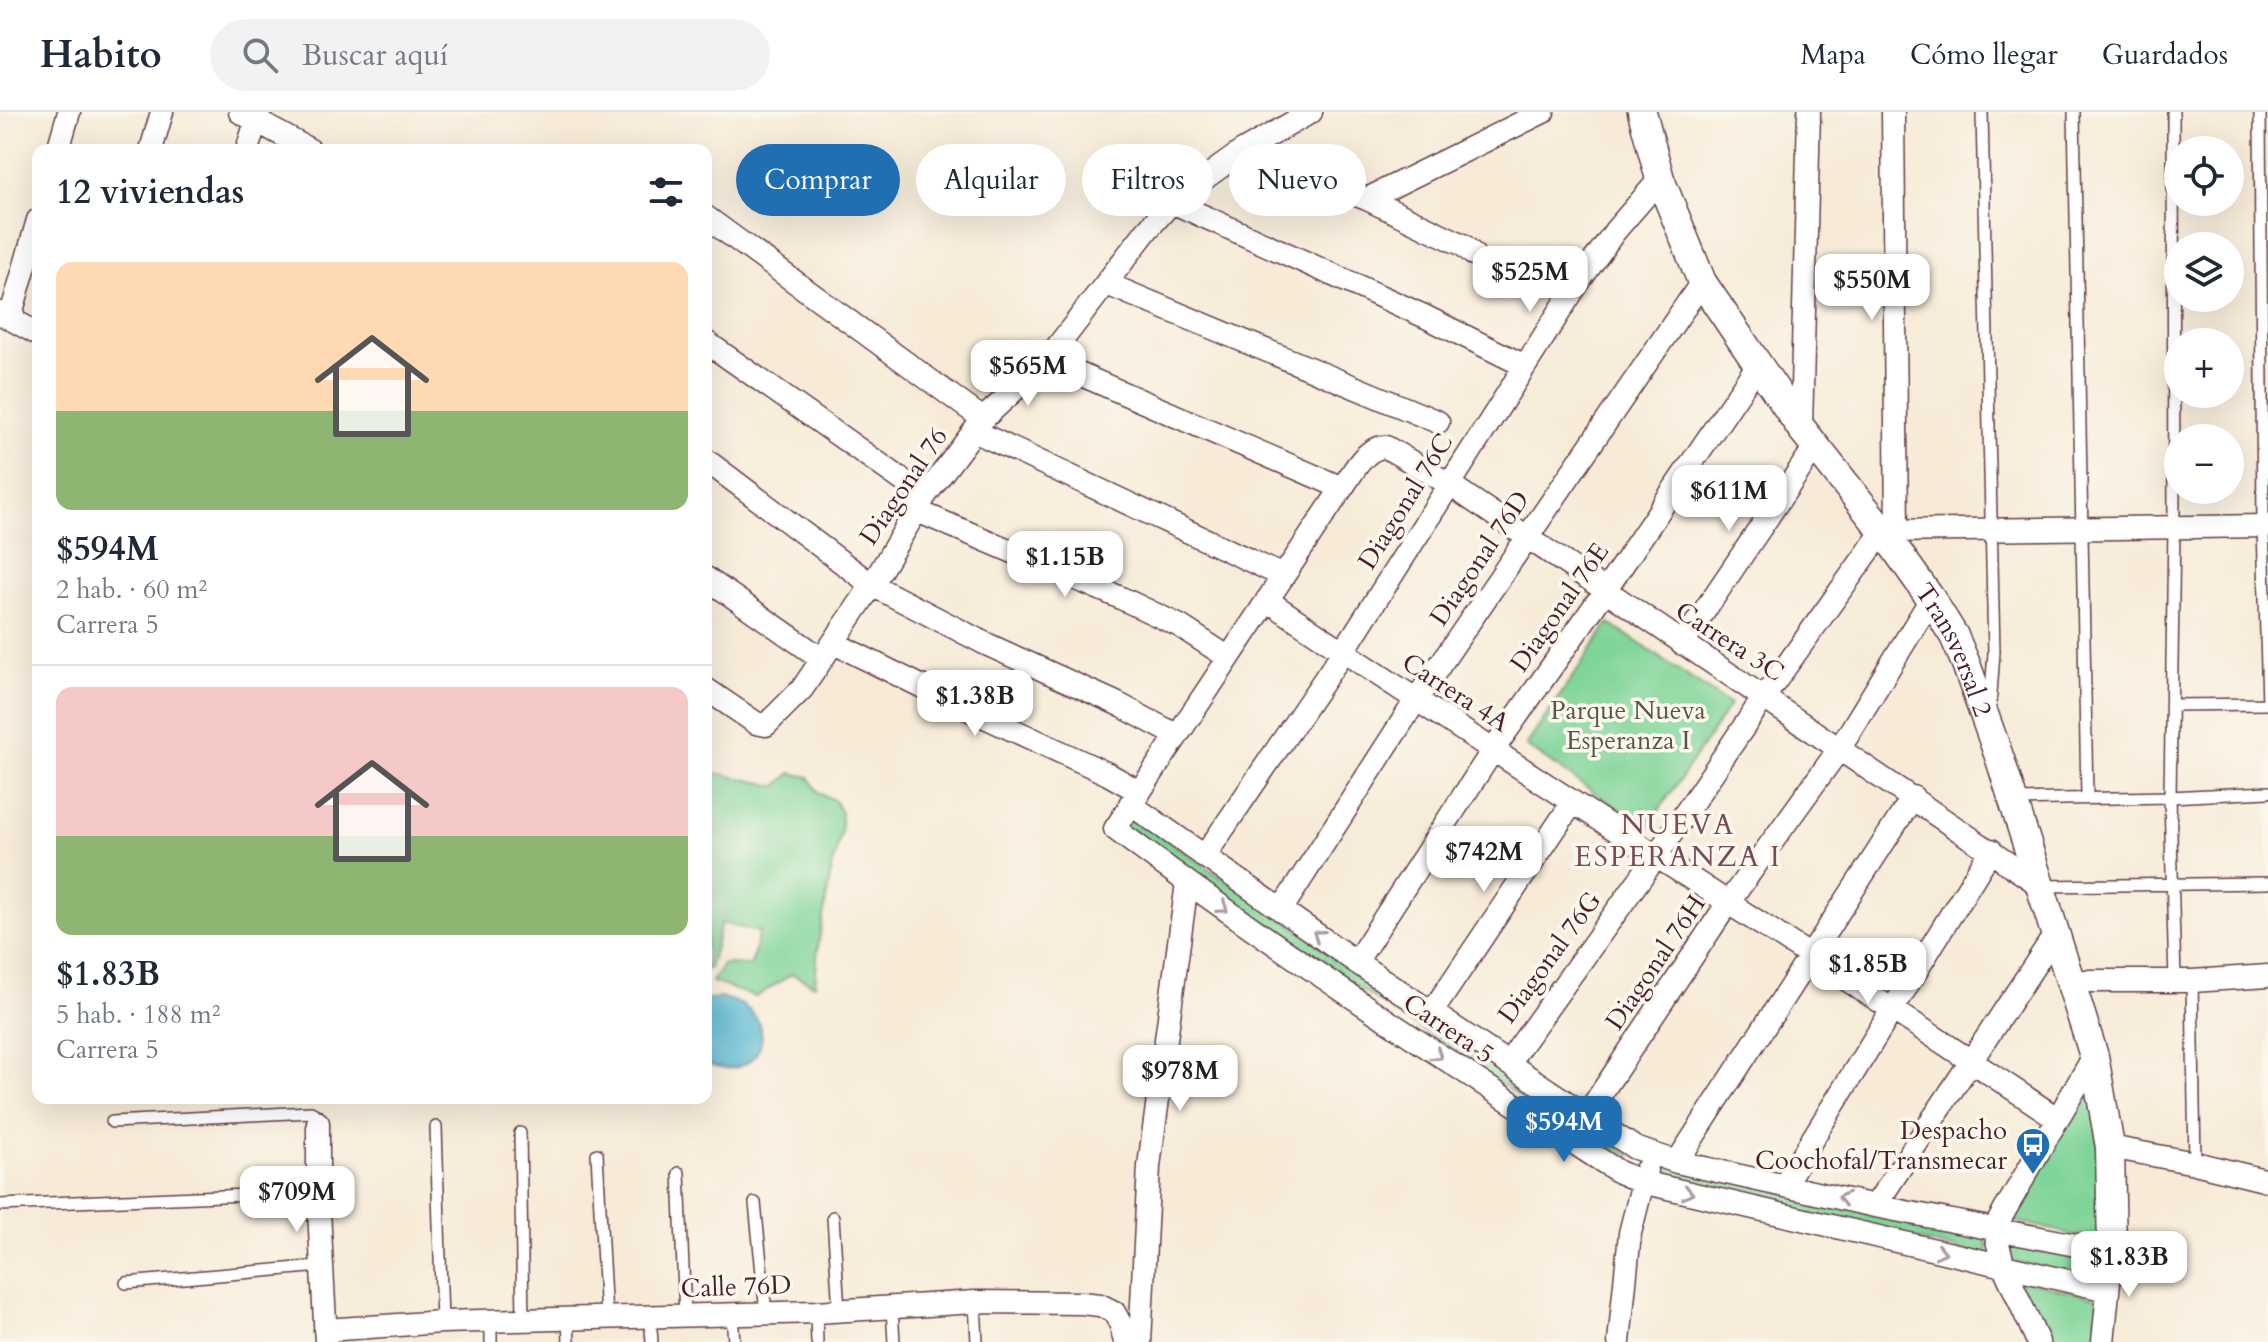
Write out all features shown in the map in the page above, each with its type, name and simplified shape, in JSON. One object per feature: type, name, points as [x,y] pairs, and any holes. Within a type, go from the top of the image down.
[{"type":"street","points":[[60,144],[69,112]]},
{"type":"street","points":[[153,144],[162,112]]},
{"type":"street","name":"Diagonal 76","points":[[1255,144],[1311,112]]},
{"type":"street","points":[[1367,199],[1543,112]]},
{"type":"street","name":"Transversal 2","points":[[1642,112],[1660,179],[1702,282],[1808,437],[1890,531],[1960,650],[1989,725],[2094,1056],[2110,1147],[2112,1252]]},
{"type":"street","points":[[1682,644],[1808,437],[1809,112]]},
{"type":"street","points":[[1893,112],[1890,531],[2265,526]]},
{"type":"street","points":[[248,144],[252,115],[300,144]]},
{"type":"street","name":"Diagonal 76C","points":[[1204,857],[1343,652],[1523,365],[1615,231],[1660,179]]},
{"type":"street","points":[[1367,199],[1463,245],[1473,254]]},
{"type":"street","name":"Diagonal 76","points":[[712,693],[762,726],[773,720],[802,689],[872,585],[921,504],[978,425],[1047,360],[1160,216]]},
{"type":"street","points":[[1203,216],[1426,317],[1523,365]]},
{"type":"street","points":[[712,222],[978,425],[1283,576]]},
{"type":"street","points":[[32,237],[5,316],[32,331]]},
{"type":"street","name":"Diagonal 76D","points":[[1281,910],[1416,700],[1702,282]]},
{"type":"street","points":[[1107,284],[1438,422]]},
{"type":"street","points":[[712,347],[921,504],[1180,626],[1229,658]]},
{"type":"street","points":[[1047,360],[1342,488],[1134,798]]},
{"type":"street","name":"Diagonal 76E","points":[[1356,962],[1493,750],[1757,366]]},
{"type":"street","name":"Carrera 3C","points":[[1342,488],[1367,454],[1378,447],[1386,447],[1449,484],[2041,886]]},
{"type":"street","points":[[712,465],[872,585],[984,643],[1176,735]]},
{"type":"street","name":"Diagonal 76G","points":[[1508,1063],[1657,855],[1764,697],[1890,531]]},
{"type":"street","name":"Carrera 5","points":[[712,582],[828,651],[1108,774],[1204,857],[1635,1148],[1677,1162],[1875,1206],[2112,1252]]},
{"type":"street","name":"Diagonal 76H","points":[[1586,1116],[1728,903],[1840,748],[1931,599]]},
{"type":"street","name":"Carrera 4A","points":[[1267,600],[2058,1119]]},
{"type":"street","points":[[1677,1162],[1913,797]]},
{"type":"street","name":"Carrera 5","points":[[1134,798],[1115,829],[1187,883],[1436,1055],[1619,1172],[1642,1182],[2107,1290]]},
{"type":"street","points":[[1432,1012],[1573,802]]},
{"type":"street","points":[[1784,1185],[1991,850]]},
{"type":"street","points":[[1135,1341],[1149,1166],[1187,883]]},
{"type":"street","points":[[1875,1206],[2056,933]]},
{"type":"street","points":[[2072,981],[2184,981],[2268,976]]},
{"type":"street","points":[[2038,1342],[2004,1267],[1994,1229],[2094,1056]]},
{"type":"street","points":[[318,1123],[318,1192],[326,1336]]},
{"type":"street","points":[[2110,1147],[2268,1181]]},
{"type":"street","points":[[1619,1342],[1630,1233],[1652,1155]]},
{"type":"street","points":[[2103,1342],[2112,1252]]},
{"type":"street","name":"Calle 76D","points":[[326,1336],[413,1328],[442,1322],[491,1331],[523,1320],[816,1312],[975,1302],[1100,1305],[1114,1312],[1135,1341]]},
{"type":"lane","points":[[1982,112],[1994,652],[1989,725]]},
{"type":"lane","points":[[2074,112],[2087,797]]},
{"type":"lane","points":[[2173,112],[2171,886],[2184,981],[2195,1163]]},
{"type":"lane","points":[[2172,705],[2268,704],[2260,112]]},
{"type":"lane","points":[[2013,800],[2268,792]]},
{"type":"lane","points":[[2041,886],[2268,883]]},
{"type":"lane","points":[[112,1122],[311,1112],[318,1116],[318,1123]]},
{"type":"lane","points":[[436,1127],[442,1322]]},
{"type":"lane","points":[[520,1133],[523,1320]]},
{"type":"lane","points":[[597,1154],[606,1317]]},
{"type":"lane","points":[[679,1173],[685,1315]]},
{"type":"lane","points":[[0,1205],[318,1192]]},
{"type":"lane","points":[[755,1203],[766,1313]]},
{"type":"lane","points":[[833,1217],[839,1310]]},
{"type":"lane","points":[[126,1283],[321,1266]]},
{"type":"lane","points":[[975,1302],[977,1342]]},
{"type":"lane","points":[[892,1308],[894,1342]]},
{"type":"lane","points":[[816,1312],[817,1342]]},
{"type":"lane","points":[[732,1314],[734,1342]]},
{"type":"lane","points":[[650,1317],[652,1342]]},
{"type":"lane","points":[[568,1319],[569,1342]]},
{"type":"green space","name":"Parque Nueva Esperanza I","points":[[1609,623],[1730,705],[1647,828],[1526,746]]},
{"type":"green space","points":[[712,772],[777,786],[791,773],[809,777],[818,792],[834,800],[841,813],[841,833],[818,945],[815,985],[792,974],[756,997],[712,982],[723,964],[751,965],[759,932],[721,923],[712,958]]},
{"type":"green space","points":[[1130,815],[1631,1155],[1627,1169],[1123,829]]},
{"type":"green space","points":[[2090,1092],[2096,1106],[2104,1242],[2003,1218],[2016,1208],[2080,1102]]},
{"type":"green space","points":[[1662,1164],[1985,1232],[1989,1257],[1656,1179]]},
{"type":"green space","points":[[2007,1238],[2101,1256],[2099,1282],[2012,1262]]},
{"type":"green space","points":[[2018,1279],[2099,1298],[2099,1342],[2045,1342]]},
{"type":"water","points":[[723,998],[738,1003],[748,1009],[759,1023],[762,1034],[755,1056],[735,1068],[712,1065],[712,999]]},
{"type":"place","name":"Despacho Coochofal/Transmecar","points":[[2033,1176]]},
{"type":"district","name":"NUEVA ESPERANZA I","points":[[1678,840]]}]
